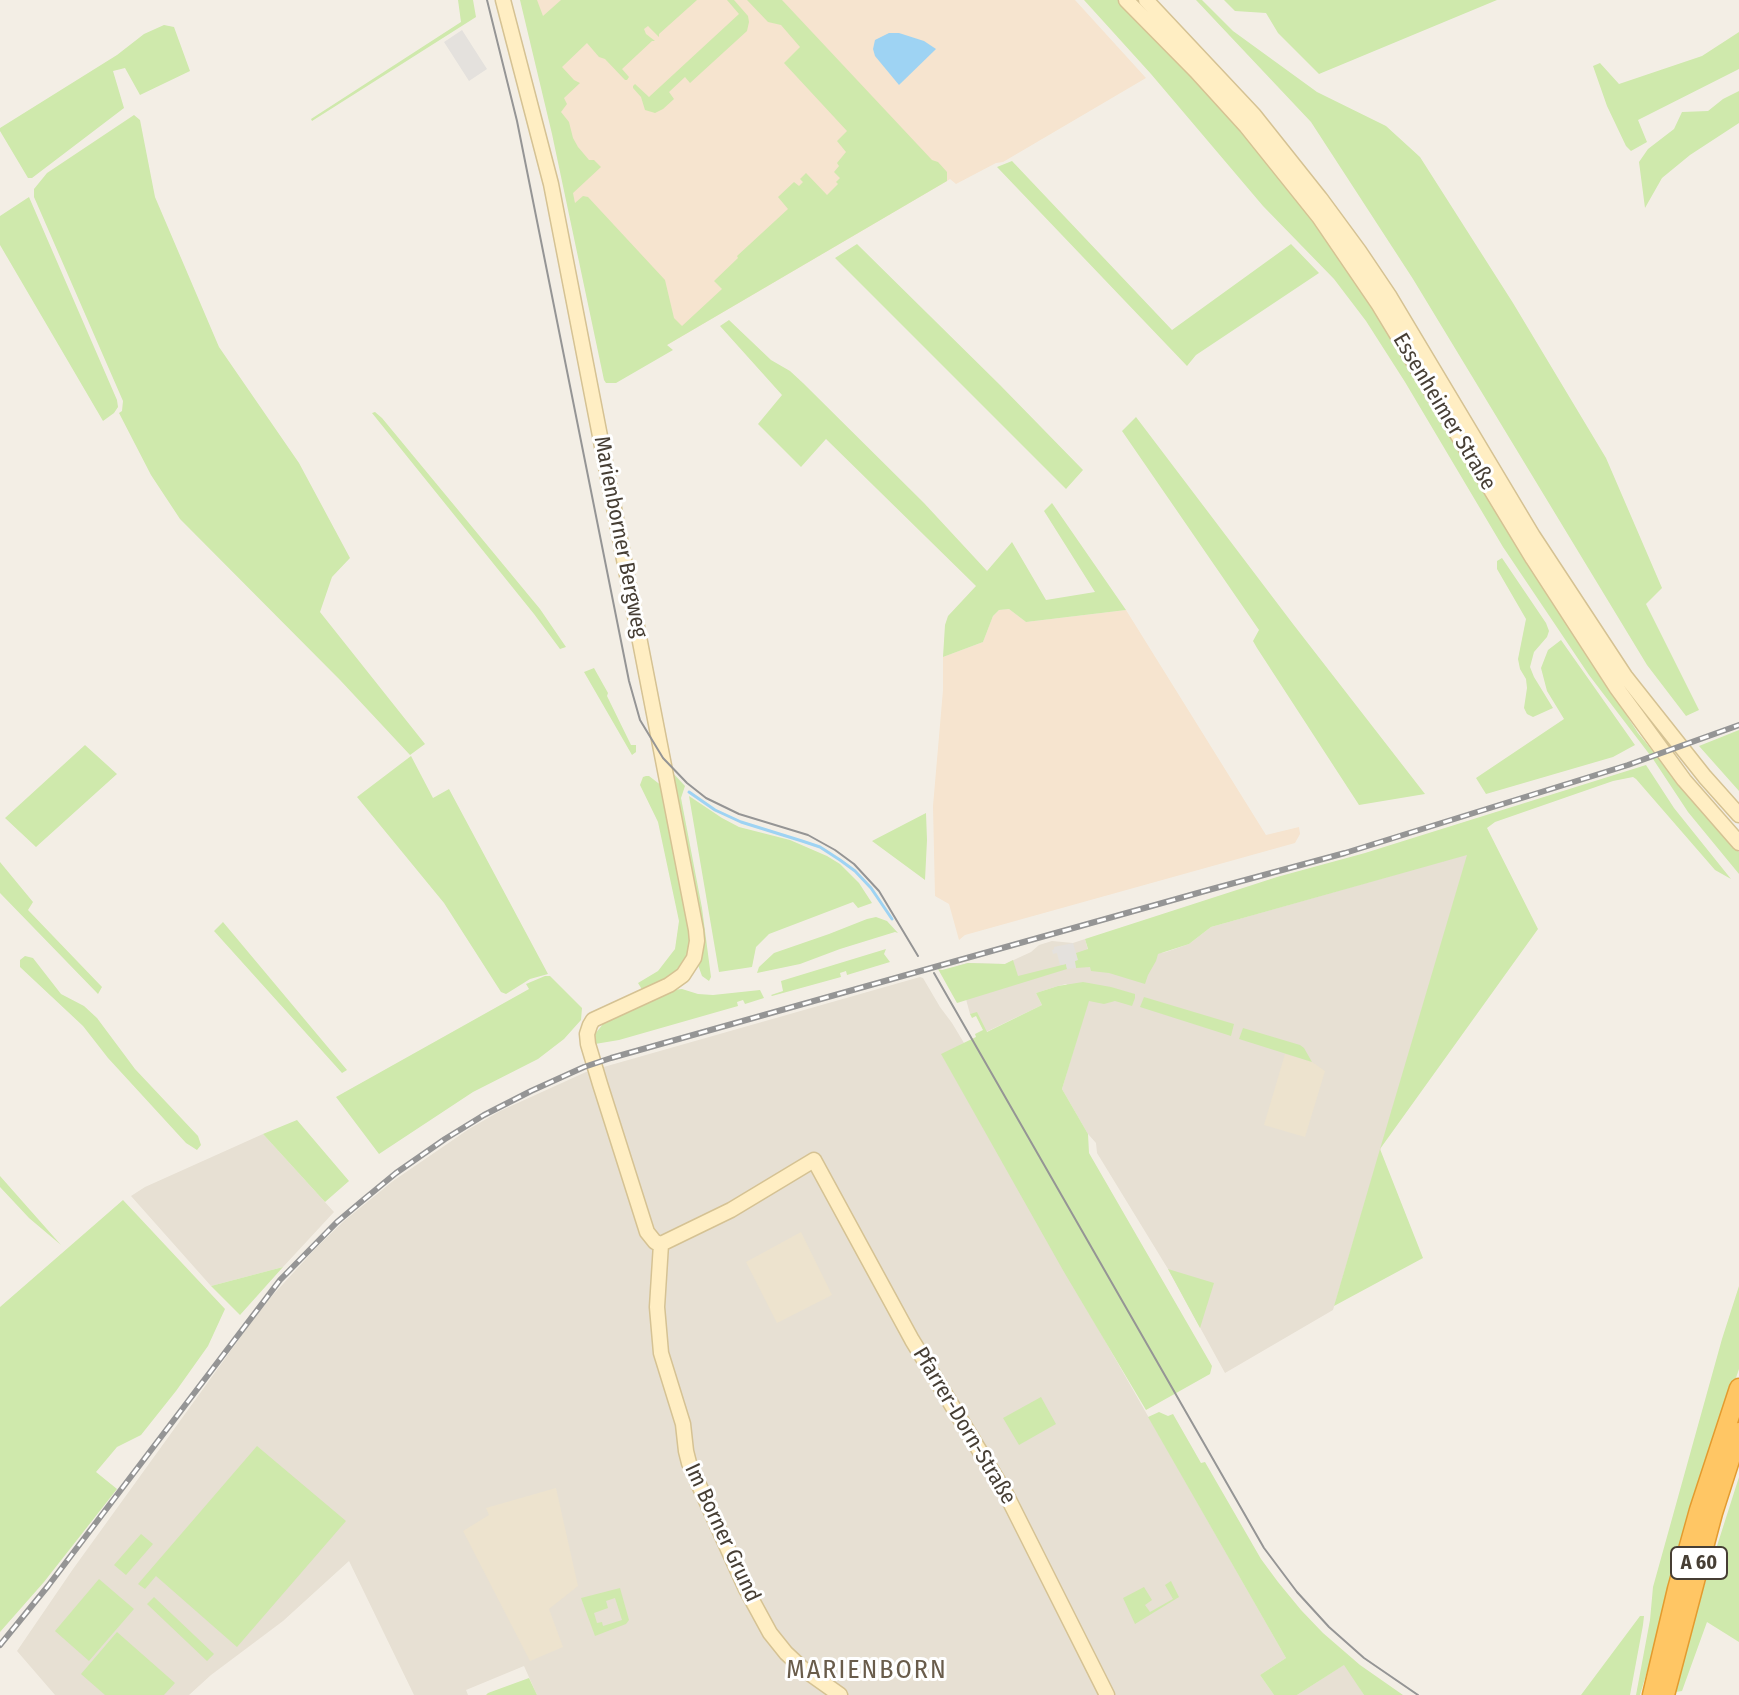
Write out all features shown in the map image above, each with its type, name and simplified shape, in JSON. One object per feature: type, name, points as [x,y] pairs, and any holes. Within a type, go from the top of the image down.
[{"type":"highway","name":"A 60","points":[[1652,1695],[1677,1589],[1739,1388]]},
{"type":"highway","name":"A 60","points":[[1665,1695],[1713,1513],[1739,1432]]},
{"type":"street","name":"Marienborner Bergweg","points":[[503,0],[551,184],[696,930],[694,958],[683,975],[669,985],[593,1020],[587,1034],[647,1232],[661,1244]]},
{"type":"street","name":"Essenheimer Straße","points":[[1126,0],[1246,126],[1319,217],[1379,305],[1533,559],[1616,687],[1684,780],[1739,843]]},
{"type":"street","name":"Essenheimer Straße","points":[[1149,2],[1254,115],[1359,251],[1390,297],[1533,536],[1625,676],[1739,815]]},
{"type":"street","name":"Pfarrer-Dorn-Straße","points":[[661,1244],[723,1214],[814,1160],[912,1340],[1006,1494],[1107,1695]]},
{"type":"street","name":"Im Borner Grund","points":[[661,1244],[658,1330],[661,1353],[683,1424],[689,1463],[746,1589],[770,1633],[802,1668],[840,1695]]},
{"type":"shaded area","points":[[527,0],[1075,0],[1146,78],[1003,162],[956,184],[950,179],[667,345],[593,291]]},
{"type":"shaded area","points":[[462,30],[487,69],[469,81],[444,42]]},
{"type":"shaded area","points":[[1009,609],[1026,622],[1126,610],[1266,835],[1299,827],[1300,834],[1295,843],[965,935],[959,940],[949,904],[935,896],[933,806],[943,657],[983,642],[993,616],[999,610]]},
{"type":"shaded area","points":[[1468,854],[1333,1310],[1225,1373],[1168,1269],[1097,1153],[1096,1143],[1062,1089],[1088,1001],[1066,984],[1058,986],[1036,993],[1042,1005],[986,1032],[977,1013],[970,1014],[957,966],[968,963],[1005,964],[1052,941],[1073,943],[1085,939],[1088,950],[1134,958],[1166,952],[1189,944],[1211,927]]},
{"type":"shaded area","points":[[1073,943],[1078,960],[1075,961],[1076,968],[1067,969],[1066,964],[1060,965],[1057,953],[1053,954],[1052,950]]},
{"type":"shaded area","points":[[920,977],[964,1043],[942,1055],[1286,1658],[1260,1675],[1274,1695],[537,1695],[524,1666],[466,1690],[468,1695],[414,1695],[349,1561],[283,1621],[189,1695],[55,1695],[17,1651],[271,1297],[344,1221],[393,1181],[500,1111],[586,1072]]},
{"type":"shaded area","points":[[1285,1054],[1312,1062],[1325,1071],[1305,1137],[1264,1125]]},
{"type":"shaded area","points":[[263,1134],[334,1212],[283,1267],[211,1286],[131,1196]]},
{"type":"shaded area","points":[[801,1232],[832,1295],[777,1323],[746,1262]]},
{"type":"shaded area","points":[[556,1488],[578,1586],[549,1609],[563,1647],[530,1661],[463,1531],[489,1515],[486,1508]]},
{"type":"shaded area","points":[[1345,1664],[1364,1695],[1297,1695]]},
{"type":"green space","points":[[458,0],[473,0],[476,17],[312,121],[461,22]]},
{"type":"green space","points":[[520,0],[537,0],[543,16],[561,0],[697,0],[659,37],[648,26],[644,29],[655,41],[622,69],[629,77],[627,80],[587,43],[562,67],[580,83],[564,98],[567,104],[561,112],[569,122],[578,147],[589,160],[594,160],[601,167],[573,193],[575,203],[583,196],[588,197],[665,280],[674,318],[682,326],[722,289],[714,281],[788,209],[778,197],[794,182],[799,186],[803,182],[800,179],[806,173],[827,195],[838,184],[836,182],[840,178],[834,172],[846,152],[837,141],[847,131],[784,63],[800,47],[781,25],[768,22],[747,0],[782,0],[932,160],[938,162],[947,172],[947,181],[667,345],[673,350],[616,383],[606,383]]},
{"type":"green space","points":[[727,0],[734,0],[748,16],[747,31],[690,83],[685,77],[669,92],[674,99],[663,109],[655,113],[645,110],[633,86],[635,84],[649,97],[739,14]]},
{"type":"green space","points":[[1084,0],[1118,0],[1218,104],[1291,190],[1369,301],[1519,548],[1638,733],[1709,821],[1739,852],[1739,874],[1688,812],[1653,759],[1589,675],[1503,547],[1366,321],[1334,279],[1263,206]]},
{"type":"green space","points":[[1196,0],[1202,0],[1233,31],[1317,92],[1386,126],[1420,157],[1606,458],[1662,588],[1646,604],[1699,710],[1686,716],[1647,665],[1413,279],[1311,122]]},
{"type":"green space","points":[[1224,0],[1497,0],[1319,74],[1278,33],[1266,13],[1235,11]]},
{"type":"green space","points":[[164,25],[174,27],[190,71],[140,95],[125,68],[113,71],[124,108],[28,178],[0,128],[117,55],[144,34]]},
{"type":"green space","points":[[1739,32],[1739,69],[1638,120],[1647,142],[1631,151],[1607,106],[1593,66],[1600,63],[1619,84],[1702,56]]},
{"type":"green space","points":[[1739,91],[1739,123],[1690,155],[1662,178],[1645,208],[1639,162],[1648,149],[1674,129],[1682,112],[1708,111]]},
{"type":"green space","points":[[134,115],[140,120],[155,197],[219,347],[299,463],[350,558],[332,577],[320,612],[425,744],[410,755],[180,519],[151,475],[119,413],[123,401],[34,197],[34,189],[47,173]]},
{"type":"green space","points":[[1012,161],[1172,330],[1291,244],[1319,273],[1196,355],[1187,366],[997,167]]},
{"type":"green space","points":[[29,197],[117,400],[118,407],[114,413],[103,421],[0,245],[0,216]]},
{"type":"green space","points":[[857,244],[1083,470],[1066,489],[835,258]]},
{"type":"green space","points":[[729,320],[771,360],[803,383],[924,503],[987,571],[1012,542],[1046,600],[1095,592],[1044,511],[1052,503],[1126,610],[1026,622],[1009,609],[999,610],[993,616],[983,642],[943,657],[948,616],[976,586],[826,439],[801,467],[758,424],[782,395],[720,326]]},
{"type":"green space","points":[[375,412],[540,609],[566,647],[560,649],[372,413]]},
{"type":"green space","points":[[1136,417],[1425,794],[1359,805],[1253,641],[1259,630],[1122,431]]},
{"type":"green space","points":[[1502,558],[1549,631],[1534,652],[1530,667],[1553,708],[1533,717],[1524,708],[1526,679],[1518,659],[1526,619],[1497,569],[1497,561]]},
{"type":"green space","points":[[1561,640],[1635,745],[1613,757],[1486,794],[1476,778],[1564,719],[1547,691],[1541,668],[1548,650]]},
{"type":"green space","points":[[594,668],[631,745],[636,745],[636,752],[632,755],[584,672]]},
{"type":"green space","points":[[1739,730],[1739,791],[1699,746]]},
{"type":"green space","points":[[85,745],[117,774],[36,847],[5,818]]},
{"type":"green space","points":[[411,756],[433,798],[449,789],[548,974],[530,979],[506,994],[501,992],[444,903],[357,797]]},
{"type":"green space","points":[[1646,765],[1674,808],[1731,879],[1715,870],[1633,777],[1495,822],[1487,828],[1538,929],[1380,1149],[1467,855],[1211,927],[1189,944],[1158,954],[1145,984],[1091,971],[1090,967],[1076,968],[1076,953],[1088,949],[1085,939]]},
{"type":"green space","points":[[670,770],[685,786],[681,798],[702,908],[709,981],[702,976],[698,965]]},
{"type":"green space","points":[[649,776],[662,786],[691,939],[682,966],[673,976],[643,991],[638,983],[658,971],[675,949],[679,921],[658,822],[640,785],[643,777]]},
{"type":"green space","points":[[689,796],[739,827],[790,840],[827,856],[859,883],[872,903],[858,908],[853,902],[769,934],[756,947],[752,967],[719,972]]},
{"type":"green space","points":[[926,813],[927,840],[925,880],[872,841]]},
{"type":"green space","points":[[0,862],[33,902],[28,910],[102,987],[98,994],[0,893]]},
{"type":"green space","points":[[876,917],[887,921],[898,933],[800,964],[757,973],[774,953]]},
{"type":"green space","points":[[223,922],[347,1070],[342,1073],[214,931]]},
{"type":"green space","points":[[886,949],[884,954],[890,962],[847,975],[846,971],[840,973],[841,977],[771,995],[783,991],[781,981]]},
{"type":"green space","points":[[25,956],[33,958],[61,994],[84,1006],[97,1018],[135,1069],[198,1136],[201,1145],[197,1150],[186,1143],[83,1026],[20,967],[20,960]]},
{"type":"green space","points":[[1013,960],[1018,976],[1066,964],[1067,969],[957,1003],[938,969],[968,963],[1005,964]]},
{"type":"green space","points":[[550,976],[582,1008],[581,1020],[564,1039],[538,1059],[473,1092],[379,1154],[336,1097],[529,989],[526,984]]},
{"type":"green space","points":[[1083,982],[1135,994],[1135,998],[1132,1006],[1115,1001],[1104,1004],[1089,1001],[1062,1089],[1088,1134],[1089,1153],[1212,1366],[1210,1374],[1146,1410],[941,1054],[976,1037],[975,1034],[983,1030],[976,1016],[972,1018],[970,1014],[977,1012],[987,1032],[1042,1005],[1036,993]]},
{"type":"green space","points":[[672,990],[713,995],[760,990],[764,998],[745,1004],[743,1000],[737,1002],[738,1006],[595,1044],[595,1034],[603,1024],[637,1005]]},
{"type":"green space","points":[[1144,997],[1234,1024],[1231,1036],[1140,1007]]},
{"type":"green space","points":[[1243,1028],[1300,1045],[1312,1062],[1239,1039]]},
{"type":"green space","points":[[297,1120],[349,1181],[325,1202],[263,1134]]},
{"type":"green space","points":[[1380,1149],[1423,1258],[1334,1306]]},
{"type":"green space","points":[[0,1176],[61,1245],[29,1218],[0,1187]]},
{"type":"green space","points":[[123,1200],[225,1309],[208,1346],[176,1391],[141,1435],[117,1447],[96,1472],[117,1489],[0,1632],[0,1307]]},
{"type":"green space","points":[[283,1267],[240,1315],[211,1286]]},
{"type":"green space","points":[[1168,1269],[1214,1283],[1200,1328]]},
{"type":"green space","points":[[1739,1286],[1739,1369],[1640,1695],[1636,1695],[1653,1587]]},
{"type":"green space","points":[[1041,1397],[1056,1424],[1019,1445],[1003,1418]]},
{"type":"green space","points":[[1159,1412],[1168,1416],[1173,1414],[1201,1463],[1205,1462],[1261,1559],[1301,1610],[1360,1665],[1403,1695],[1364,1695],[1344,1665],[1297,1695],[1274,1695],[1260,1675],[1286,1658],[1148,1417]]},
{"type":"green space","points":[[257,1446],[346,1521],[237,1647],[156,1576],[145,1589],[138,1584]]},
{"type":"green space","points":[[1739,1477],[1739,1642],[1707,1622],[1682,1691],[1676,1692],[1694,1618]]},
{"type":"green space","points":[[141,1534],[153,1544],[126,1575],[114,1565]]},
{"type":"green space","points":[[99,1579],[134,1609],[89,1661],[55,1631]]},
{"type":"green space","points":[[1171,1581],[1179,1597],[1135,1624],[1123,1598],[1144,1587],[1152,1600],[1145,1605],[1150,1612],[1173,1599],[1165,1585]]},
{"type":"green space","points":[[620,1588],[629,1620],[595,1636],[581,1598]],"holes":[[[615,1598],[622,1620],[603,1626],[602,1622],[597,1623],[594,1613],[608,1608],[606,1601]]]},
{"type":"green space","points":[[154,1597],[214,1654],[207,1661],[147,1604]]},
{"type":"green space","points":[[1640,1616],[1644,1616],[1643,1625],[1630,1695],[1581,1695]]},
{"type":"green space","points":[[117,1632],[175,1683],[164,1695],[105,1695],[81,1674]]},
{"type":"green space","points":[[529,1678],[537,1695],[486,1695],[488,1693]]},
{"type":"water","points":[[889,33],[924,41],[936,49],[899,85],[875,56],[873,49],[875,40]]},
{"type":"waterway","points":[[689,792],[715,810],[741,822],[820,847],[855,871],[892,919]]},
{"type":"tram line","points":[[487,0],[517,121],[629,681],[640,720],[663,758],[706,798],[739,814],[808,835],[854,864],[879,891],[918,956]]},
{"type":"tram line","points":[[934,973],[1264,1548],[1297,1592],[1329,1627],[1364,1658],[1418,1695]]},
{"type":"railway","points":[[0,1645],[280,1280],[337,1222],[396,1173],[484,1115],[584,1067],[611,1058],[1345,853],[1628,765],[1739,725]]},
{"type":"district","name":"MARIENBORN","points":[[867,1671]]}]
